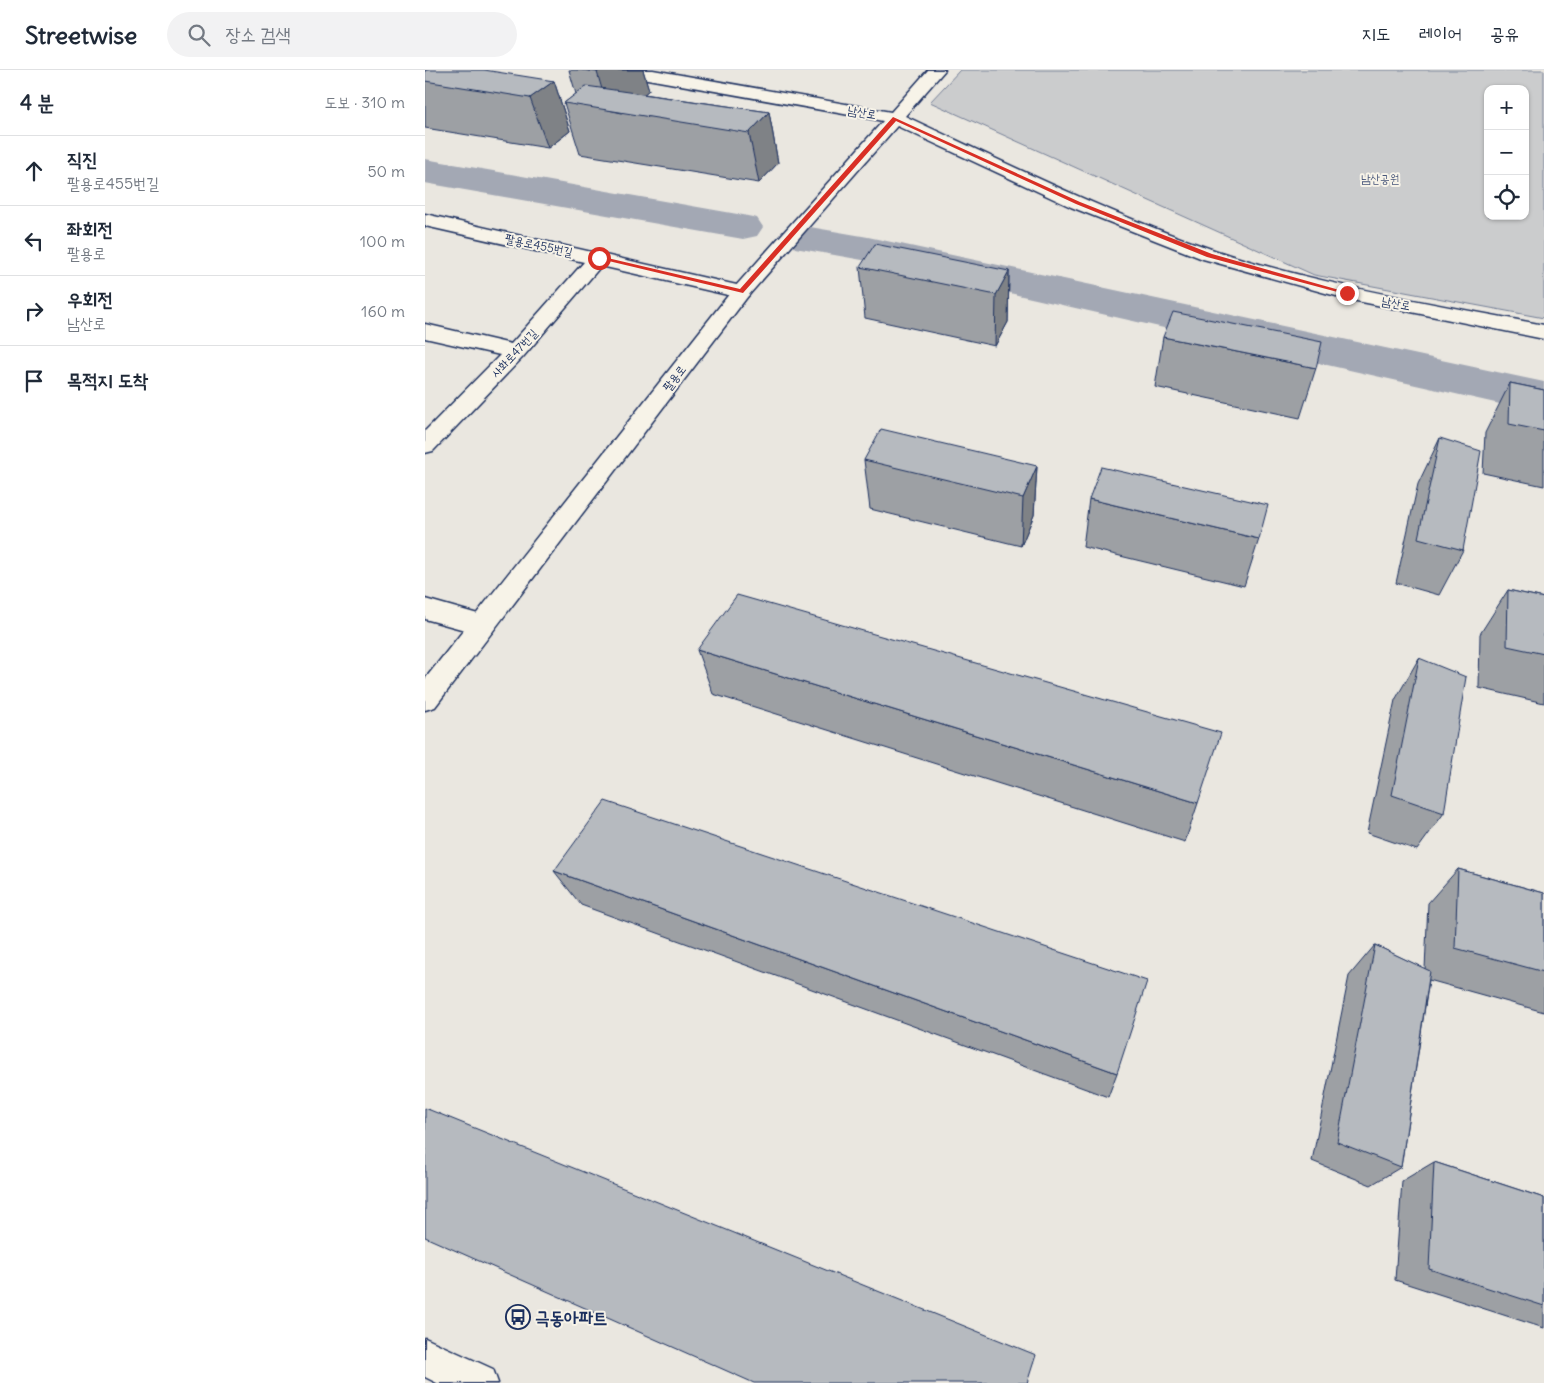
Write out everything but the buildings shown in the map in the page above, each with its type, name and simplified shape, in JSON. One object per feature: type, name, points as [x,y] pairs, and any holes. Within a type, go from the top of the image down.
[{"type":"main road","name":"남산로","points":[[625,70],[895,118],[1078,203],[1209,256],[1347,293],[1544,332]]},
{"type":"main road","name":"팔용로","points":[[425,700],[741,292],[937,70]]},
{"type":"main road","name":"팔용로455번길","points":[[425,220],[599,258],[741,292]]},
{"type":"main road","name":"사화로47번길","points":[[425,446],[516,352],[599,258]]},
{"type":"main road","points":[[425,331],[516,352]]},
{"type":"main road","points":[[425,609],[483,625]]},
{"type":"main road","points":[[425,1357],[479,1383]]},
{"type":"green space","name":"남산공원","points":[[960,70],[1544,70],[1544,318],[1314,275],[930,102]]},
{"type":"waterway","points":[[425,171],[743,227]]},
{"type":"waterway","points":[[810,239],[868,249],[1544,398]]},
{"type":"place","name":"극동아파트","points":[[518,1317]]},
{"type":"route","points":[[599,258],[741,292],[895,118],[1078,203],[1209,256],[1347,293]]}]
